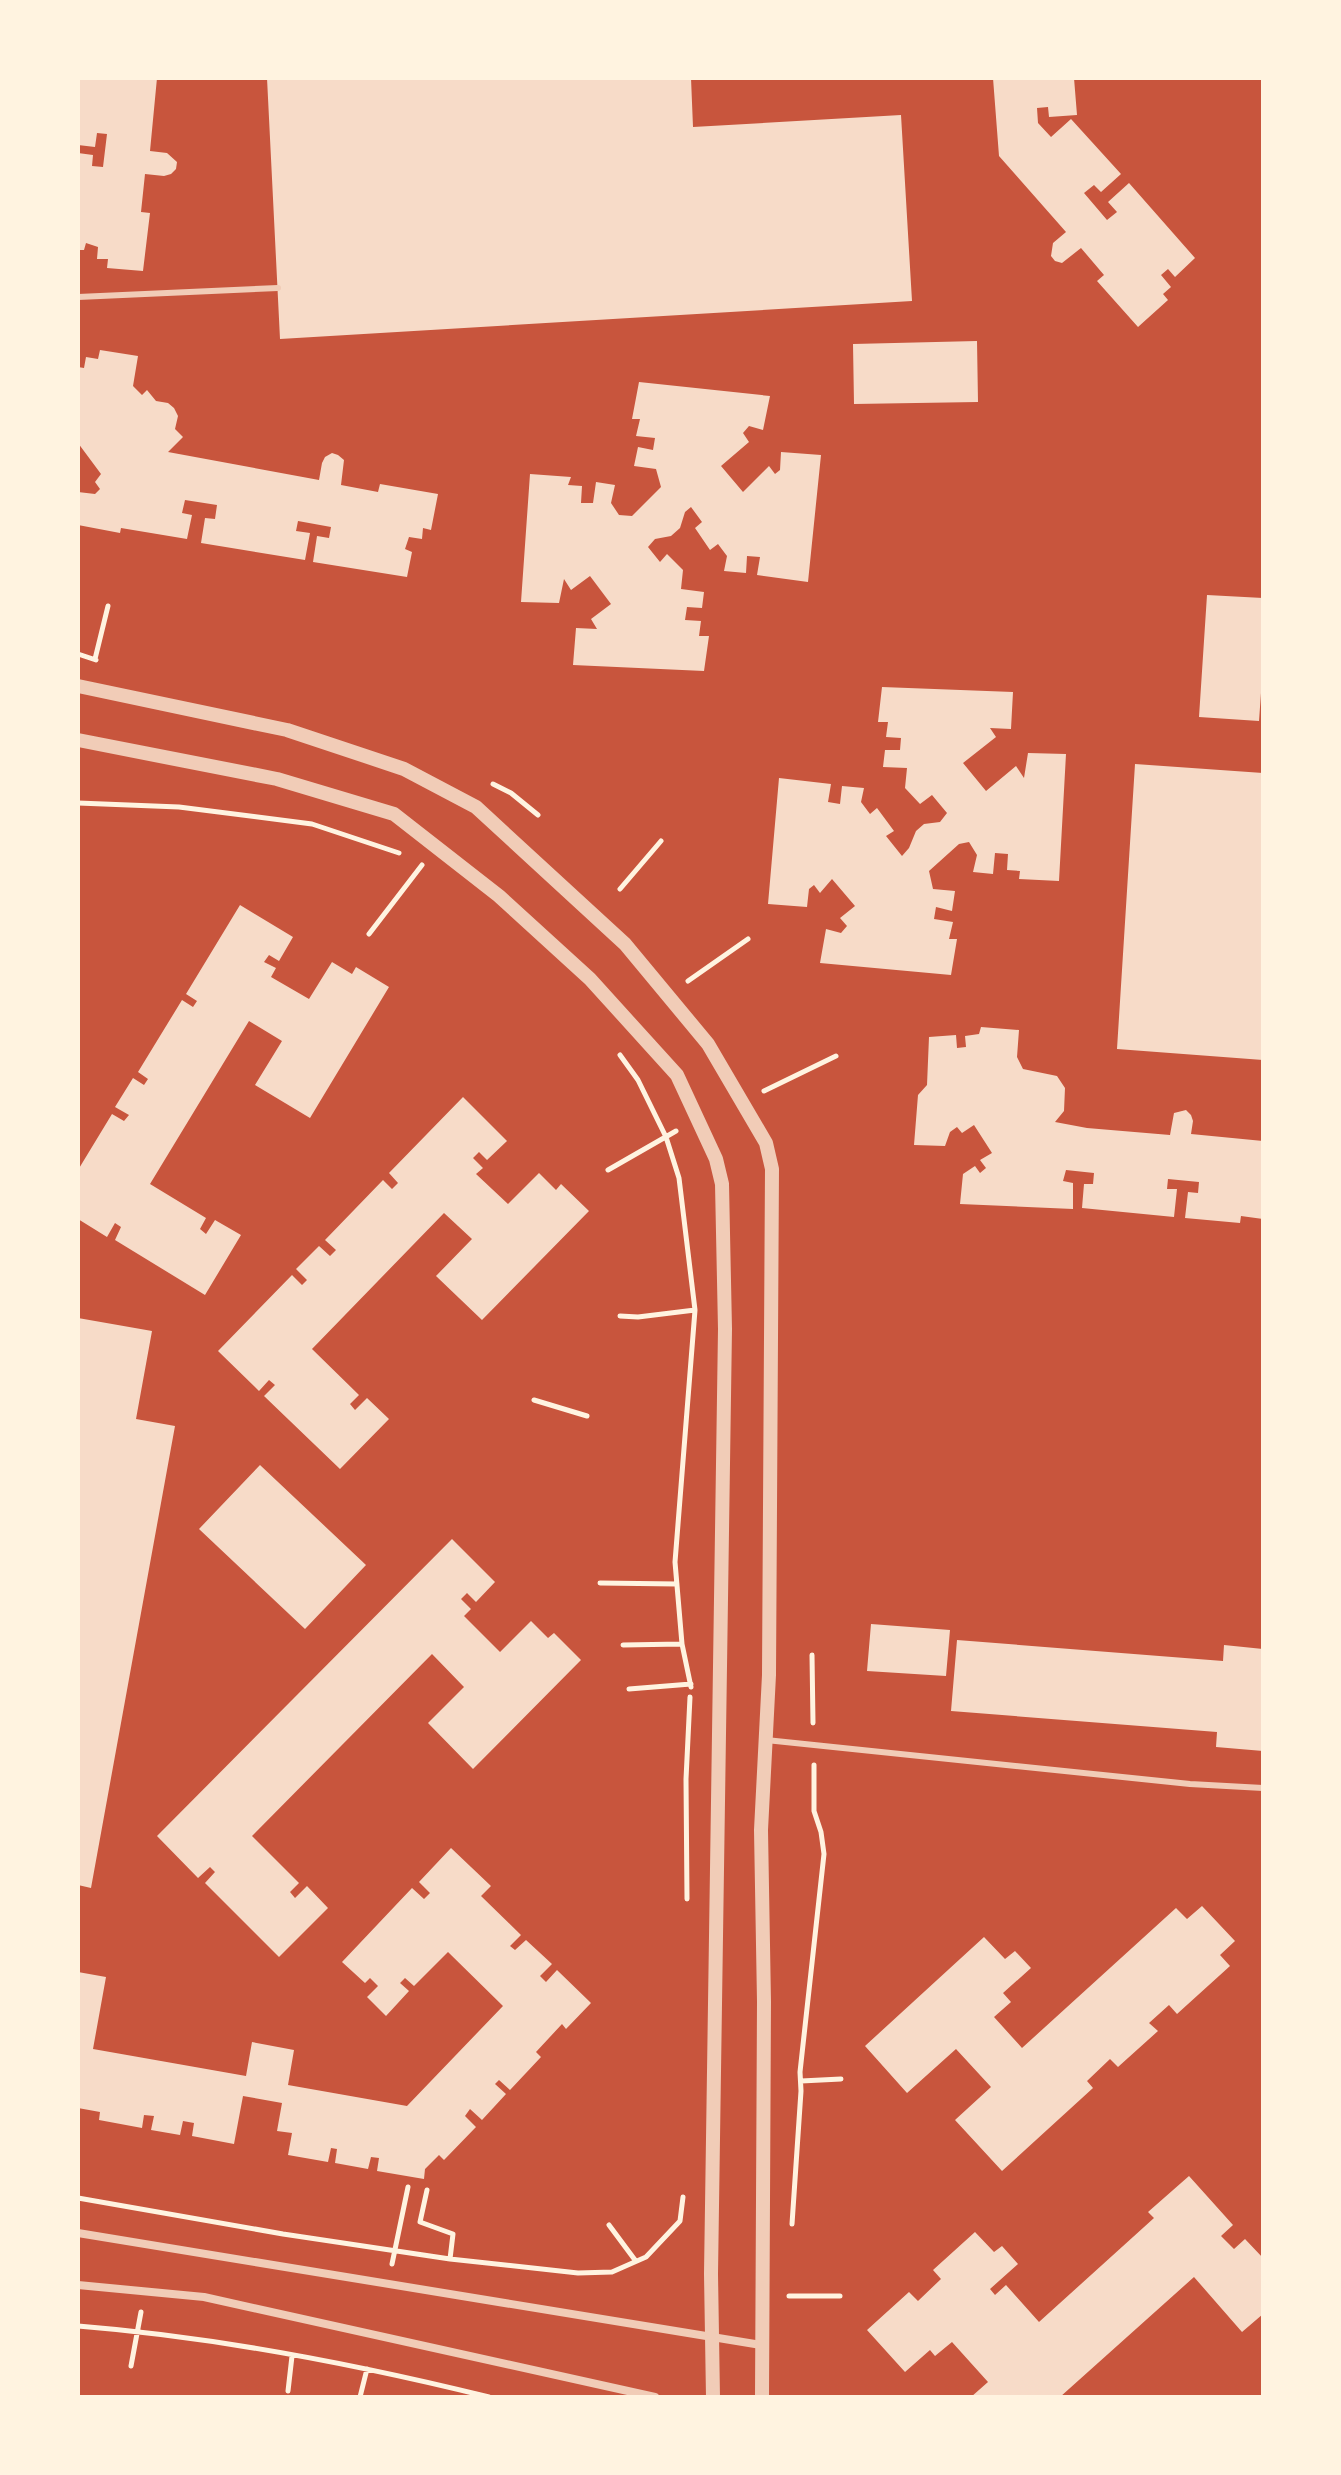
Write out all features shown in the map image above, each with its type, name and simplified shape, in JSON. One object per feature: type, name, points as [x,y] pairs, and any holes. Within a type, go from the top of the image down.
[{"type":"street","points":[[78,686],[287,730],[404,769],[476,807],[625,944],[708,1044],[766,1143],[772,1169],[769,1675],[761,1830],[764,2002],[762,2397]]},
{"type":"street","points":[[78,740],[277,779],[394,814],[499,896],[590,979],[677,1075],[716,1159],[722,1184],[725,1329],[711,2338],[713,2397]]},
{"type":"street","points":[[78,2233],[761,2345]]},
{"type":"street","points":[[78,2285],[204,2297],[655,2397]]},
{"type":"lane","points":[[78,297],[278,288]]},
{"type":"lane","points":[[766,1740],[1190,1784],[1263,1788]]},
{"type":"path","points":[[94,660],[108,606]]},
{"type":"path","points":[[78,803],[179,807],[312,824],[424,862],[434,871]]},
{"type":"path","points":[[620,889],[661,841]]},
{"type":"path","points":[[369,934],[419,868]]},
{"type":"path","points":[[668,995],[748,939]]},
{"type":"path","points":[[612,1044],[638,1080],[666,1137],[679,1178],[695,1310],[675,1562],[682,1644],[691,1684],[686,1779],[687,1903]]},
{"type":"path","points":[[743,1103],[777,1083],[836,1056]]},
{"type":"path","points":[[608,1170],[697,1118]]},
{"type":"path","points":[[620,1316],[638,1317],[695,1310]]},
{"type":"path","points":[[534,1400],[587,1416]]},
{"type":"path","points":[[600,1583],[677,1584]]},
{"type":"path","points":[[623,1645],[682,1644]]},
{"type":"path","points":[[791,2234],[801,2081],[824,1854],[814,1811],[812,1655]]},
{"type":"path","points":[[629,1689],[691,1684]]},
{"type":"path","points":[[801,2081],[841,2079]]},
{"type":"path","points":[[398,2238],[408,2187]]},
{"type":"path","points":[[427,2190],[420,2222],[453,2234],[450,2259]]},
{"type":"path","points":[[78,2198],[283,2234],[450,2259],[578,2273],[612,2272],[646,2257],[680,2221],[684,2193]]},
{"type":"path","points":[[609,2225],[635,2260]]},
{"type":"path","points":[[131,2366],[145,2291]]},
{"type":"path","points":[[788,2296],[840,2296]]},
{"type":"path","points":[[78,2326],[138,2331],[292,2356],[367,2369],[489,2397]]},
{"type":"path","points":[[288,2391],[292,2356]]},
{"type":"path","points":[[360,2397],[367,2369]]},
{"type":"building","points":[[78,78],[157,78],[150,151],[167,153],[177,162],[171,174],[145,174],[141,212],[150,213],[143,271],[107,268],[108,259],[97,259],[98,247],[86,243],[84,250],[78,250],[78,153],[93,155],[92,166],[103,167],[107,134],[97,133],[95,147],[78,145]]},
{"type":"building","points":[[267,78],[691,78],[693,127],[901,115],[912,301],[280,339]]},
{"type":"building","points":[[993,78],[1074,78],[1077,115],[1049,117],[1048,107],[1037,108],[1038,123],[1051,137],[1071,119],[1121,174],[1101,192],[1094,185],[1084,193],[1107,220],[1117,212],[1108,202],[1129,183],[1195,258],[1175,277],[1168,269],[1161,275],[1171,287],[1163,294],[1168,300],[1138,327],[1097,281],[1104,275],[1081,248],[1062,263],[1051,256],[1053,243],[1066,232],[999,156]]},
{"type":"building","points":[[977,341],[978,402],[854,404],[853,344]]},
{"type":"building","points":[[100,350],[138,356],[133,386],[142,395],[147,390],[156,401],[168,403],[174,408],[178,416],[175,429],[183,437],[168,452],[319,480],[322,463],[332,453],[344,460],[341,485],[378,492],[380,484],[438,494],[431,530],[423,528],[422,539],[409,537],[405,549],[412,552],[407,577],[313,562],[317,536],[329,538],[331,527],[298,521],[296,531],[310,533],[305,560],[201,543],[205,518],[215,519],[217,505],[185,500],[182,513],[192,515],[187,539],[121,528],[120,533],[78,525],[78,492],[95,494],[100,489],[95,482],[101,474],[78,443],[78,367],[84,368],[86,357],[98,359]]},
{"type":"building","points":[[639,382],[770,396],[763,430],[749,426],[743,433],[749,442],[721,466],[743,492],[769,466],[775,474],[780,470],[781,452],[821,455],[808,582],[757,575],[760,557],[747,556],[746,573],[724,571],[727,556],[718,544],[710,550],[695,528],[702,522],[691,507],[685,512],[680,528],[671,536],[655,539],[648,547],[660,562],[667,554],[683,570],[681,589],[704,592],[702,608],[687,607],[685,620],[701,621],[699,636],[709,636],[704,671],[573,665],[576,628],[597,629],[591,619],[611,604],[590,576],[571,590],[564,579],[559,603],[521,602],[530,474],[571,477],[568,485],[582,486],[581,503],[593,503],[596,482],[615,485],[611,503],[619,515],[632,516],[661,487],[656,469],[634,466],[638,447],[653,450],[655,438],[636,436],[640,419],[632,419]]},
{"type":"building","points":[[1207,595],[1263,598],[1259,721],[1199,717]]},
{"type":"building","points":[[882,687],[1013,692],[1011,729],[990,728],[996,737],[963,763],[986,791],[1016,766],[1024,778],[1028,753],[1066,754],[1059,881],[1019,879],[1020,871],[1007,870],[1008,854],[995,853],[993,874],[973,872],[977,855],[969,842],[959,844],[929,871],[933,889],[955,891],[952,911],[936,907],[934,919],[953,922],[949,939],[957,939],[951,975],[820,963],[826,929],[841,933],[847,926],[840,918],[855,906],[832,879],[820,893],[814,885],[809,889],[807,907],[768,904],[779,778],[831,784],[828,802],[840,804],[842,786],[864,788],[861,802],[870,814],[877,808],[894,831],[886,836],[902,856],[916,831],[924,824],[940,822],[947,813],[932,795],[920,804],[905,788],[907,768],[883,767],[885,750],[900,750],[901,738],[886,737],[888,722],[878,722]]},
{"type":"building","points":[[1135,764],[1263,773],[1263,1060],[1117,1049]]},
{"type":"building","points":[[240,905],[293,937],[279,961],[269,955],[264,962],[276,968],[271,977],[309,999],[332,962],[352,974],[356,967],[389,987],[310,1118],[255,1085],[282,1041],[249,1021],[150,1184],[206,1218],[200,1229],[206,1234],[215,1220],[241,1235],[205,1295],[115,1240],[121,1227],[115,1223],[107,1237],[78,1219],[78,1170],[112,1114],[124,1121],[129,1115],[115,1107],[133,1078],[144,1085],[148,1079],[138,1072],[182,1000],[193,1007],[197,1001],[186,994]]},
{"type":"building","points":[[981,1027],[1019,1030],[1017,1057],[1023,1069],[1057,1076],[1065,1088],[1064,1111],[1055,1122],[1170,1135],[1174,1113],[1186,1110],[1193,1121],[1191,1134],[1263,1141],[1263,1219],[1241,1216],[1240,1223],[1185,1218],[1188,1192],[1198,1193],[1199,1182],[1168,1179],[1167,1189],[1177,1189],[1174,1217],[1082,1208],[1084,1184],[1093,1184],[1094,1173],[1066,1170],[1063,1181],[1073,1183],[1073,1209],[960,1204],[963,1174],[975,1166],[980,1173],[986,1168],[980,1160],[992,1153],[974,1125],[962,1133],[957,1127],[950,1132],[945,1146],[914,1145],[918,1095],[927,1085],[929,1037],[956,1035],[957,1048],[966,1047],[965,1036],[979,1034]]},
{"type":"building","points":[[463,1097],[507,1141],[487,1160],[479,1152],[473,1158],[483,1168],[476,1174],[508,1204],[539,1173],[556,1190],[561,1184],[589,1211],[482,1320],[436,1276],[472,1239],[444,1213],[312,1349],[359,1395],[350,1404],[355,1410],[367,1398],[389,1419],[340,1469],[264,1396],[275,1385],[269,1380],[259,1391],[218,1351],[292,1275],[302,1285],[307,1280],[296,1269],[319,1246],[330,1256],[336,1250],[325,1240],[383,1180],[392,1189],[398,1183],[389,1173]]},
{"type":"building","points":[[78,1318],[152,1331],[136,1419],[175,1426],[91,1888],[78,1885]]},
{"type":"building","points":[[260,1465],[366,1565],[305,1629],[199,1529]]},
{"type":"building","points":[[452,1539],[495,1582],[476,1602],[467,1593],[461,1599],[471,1609],[464,1616],[500,1652],[531,1621],[548,1638],[554,1633],[581,1660],[473,1769],[428,1723],[464,1687],[432,1654],[252,1836],[299,1883],[290,1892],[295,1898],[307,1886],[328,1908],[279,1957],[205,1883],[215,1872],[210,1867],[198,1878],[157,1836]]},
{"type":"building","points":[[871,1624],[950,1630],[946,1676],[867,1671]]},
{"type":"building","points":[[957,1640],[1223,1661],[1224,1645],[1263,1649],[1263,1751],[1216,1747],[1217,1732],[951,1711]]},
{"type":"building","points":[[451,1848],[491,1886],[481,1896],[521,1935],[510,1946],[515,1950],[526,1940],[552,1964],[540,1976],[546,1982],[557,1970],[591,2003],[566,2029],[562,2024],[536,2052],[541,2057],[510,2090],[499,2080],[495,2084],[506,2094],[482,2120],[470,2109],[465,2116],[476,2127],[444,2160],[439,2155],[425,2169],[424,2179],[377,2171],[379,2158],[371,2157],[368,2169],[335,2163],[337,2149],[331,2148],[328,2162],[288,2155],[292,2133],[277,2131],[282,2103],[243,2096],[234,2144],[192,2136],[194,2123],[183,2121],[180,2135],[151,2130],[154,2116],[144,2115],[142,2128],[99,2120],[100,2112],[78,2108],[78,1972],[106,1977],[93,2049],[246,2076],[252,2042],[294,2050],[288,2085],[407,2106],[503,2006],[448,1952],[414,1986],[405,1978],[400,1983],[409,1991],[386,2016],[367,1997],[378,1986],[370,1978],[365,1983],[342,1962],[412,1888],[424,1899],[430,1893],[419,1882]]},
{"type":"building","points":[[1202,1906],[1235,1941],[1220,1955],[1230,1966],[1177,2014],[1169,2005],[1149,2023],[1158,2031],[1118,2067],[1110,2059],[1087,2081],[1093,2088],[1002,2171],[955,2120],[991,2087],[956,2049],[907,2093],[865,2046],[984,1937],[1005,1959],[1015,1951],[1031,1968],[1003,1993],[1011,2002],[994,2017],[1022,2048],[1176,1908],[1187,1919]]},
{"type":"building","points":[[1189,2176],[1233,2225],[1221,2236],[1234,2249],[1245,2239],[1263,2258],[1263,2314],[1242,2332],[1194,2277],[1060,2397],[971,2397],[988,2382],[952,2342],[935,2356],[930,2350],[905,2372],[867,2330],[909,2292],[918,2301],[941,2279],[933,2270],[975,2232],[994,2252],[1002,2246],[1018,2264],[990,2289],[995,2295],[1006,2285],[1039,2322],[1154,2218],[1148,2212]]}]
